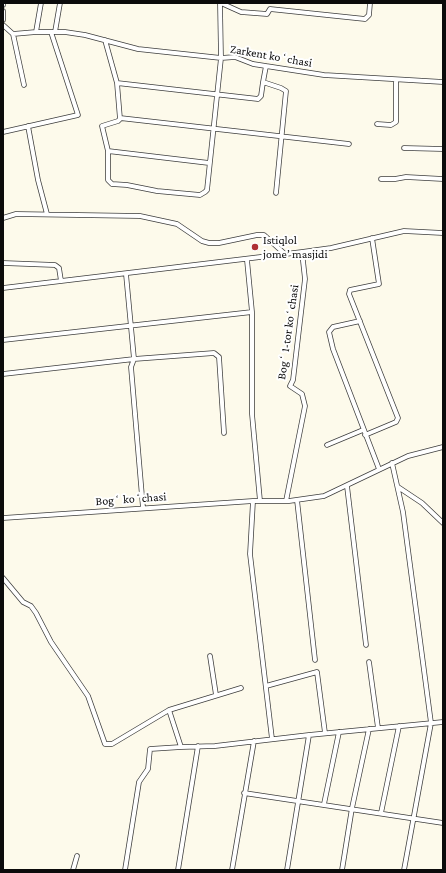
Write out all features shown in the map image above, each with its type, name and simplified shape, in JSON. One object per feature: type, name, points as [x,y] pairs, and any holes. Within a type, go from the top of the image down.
[{"type":"street","points":[[36,32],[41,3]]},
{"type":"street","points":[[3,132],[76,116],[79,114],[53,32],[60,3]]},
{"type":"street","points":[[349,144],[213,128],[120,118],[118,121],[102,126],[108,151],[108,180],[110,183],[156,191],[204,194],[206,190],[210,163],[213,128],[221,58],[220,3],[241,12],[266,14],[270,9],[365,19],[369,16],[370,3]]},
{"type":"street","points":[[3,11],[3,20]]},
{"type":"street","points":[[3,25],[13,34],[24,85]]},
{"type":"street","name":"Zarkent koʻchasi","points":[[13,34],[53,32],[85,35],[138,49],[221,58],[235,57],[253,64],[324,75],[443,82]]},
{"type":"street","points":[[105,40],[117,83],[120,118]]},
{"type":"street","points":[[117,83],[258,99],[261,96],[266,66]]},
{"type":"street","points":[[377,124],[393,125],[396,122],[396,80]]},
{"type":"street","points":[[263,82],[281,88],[286,92],[276,193]]},
{"type":"street","points":[[28,126],[38,180],[47,214]]},
{"type":"street","points":[[404,148],[443,150]]},
{"type":"street","points":[[108,151],[210,163]]},
{"type":"street","points":[[381,178],[395,179],[406,177],[443,179]]},
{"type":"street","points":[[3,218],[16,214],[140,216],[177,224],[202,241],[209,243],[219,243],[260,235],[266,237],[286,255]]},
{"type":"street","points":[[3,288],[286,255],[404,231],[443,233]]},
{"type":"street","points":[[365,435],[396,422],[398,418],[349,292],[350,290],[379,284],[372,238]]},
{"type":"street","name":"Bogʻ 1-tor koʻchasi","points":[[286,501],[305,406],[302,394],[290,386],[293,380],[305,279],[302,252]]},
{"type":"street","points":[[247,260],[252,312],[252,414],[260,501]]},
{"type":"street","points":[[3,263],[55,265],[59,268],[61,281]]},
{"type":"street","points":[[126,274],[134,359],[131,367],[143,508]]},
{"type":"street","points":[[3,340],[252,312]]},
{"type":"street","points":[[360,321],[333,327],[329,332],[333,350],[379,469]]},
{"type":"street","points":[[3,374],[134,359],[212,353],[218,355],[224,433]]},
{"type":"street","points":[[327,445],[363,430]]},
{"type":"street","name":"Bogʻ koʻchasi","points":[[3,518],[253,501],[286,501],[324,496],[408,456],[443,446]]},
{"type":"street","points":[[392,463],[398,486],[419,627],[431,723],[415,818],[404,870]]},
{"type":"street","points":[[347,486],[366,645]]},
{"type":"street","points":[[398,486],[422,503],[443,522]]},
{"type":"street","points":[[296,500],[315,660]]},
{"type":"street","points":[[253,501],[250,554],[272,739]]},
{"type":"street","points":[[3,578],[23,602],[31,606],[51,642],[88,696],[105,744],[112,744],[169,710],[241,688]]},
{"type":"street","points":[[210,656],[216,695]]},
{"type":"street","points":[[369,662],[378,728]]},
{"type":"street","points":[[266,686],[317,672],[325,733]]},
{"type":"street","points":[[169,710],[181,747]]},
{"type":"street","points":[[125,870],[139,782],[148,769],[150,749],[254,741],[443,722]]},
{"type":"street","points":[[381,812],[399,726]]},
{"type":"street","points":[[342,870],[352,808],[369,729]]},
{"type":"street","points":[[324,804],[339,732]]},
{"type":"street","points":[[286,870],[309,735]]},
{"type":"street","points":[[232,870],[254,741]]},
{"type":"street","points":[[178,870],[198,746]]},
{"type":"street","points":[[244,793],[381,812],[443,823]]},
{"type":"street","points":[[73,870],[77,856]]},
{"type":"place","name":"Istiqlol jome’ masjidi","points":[[255,247]]}]
